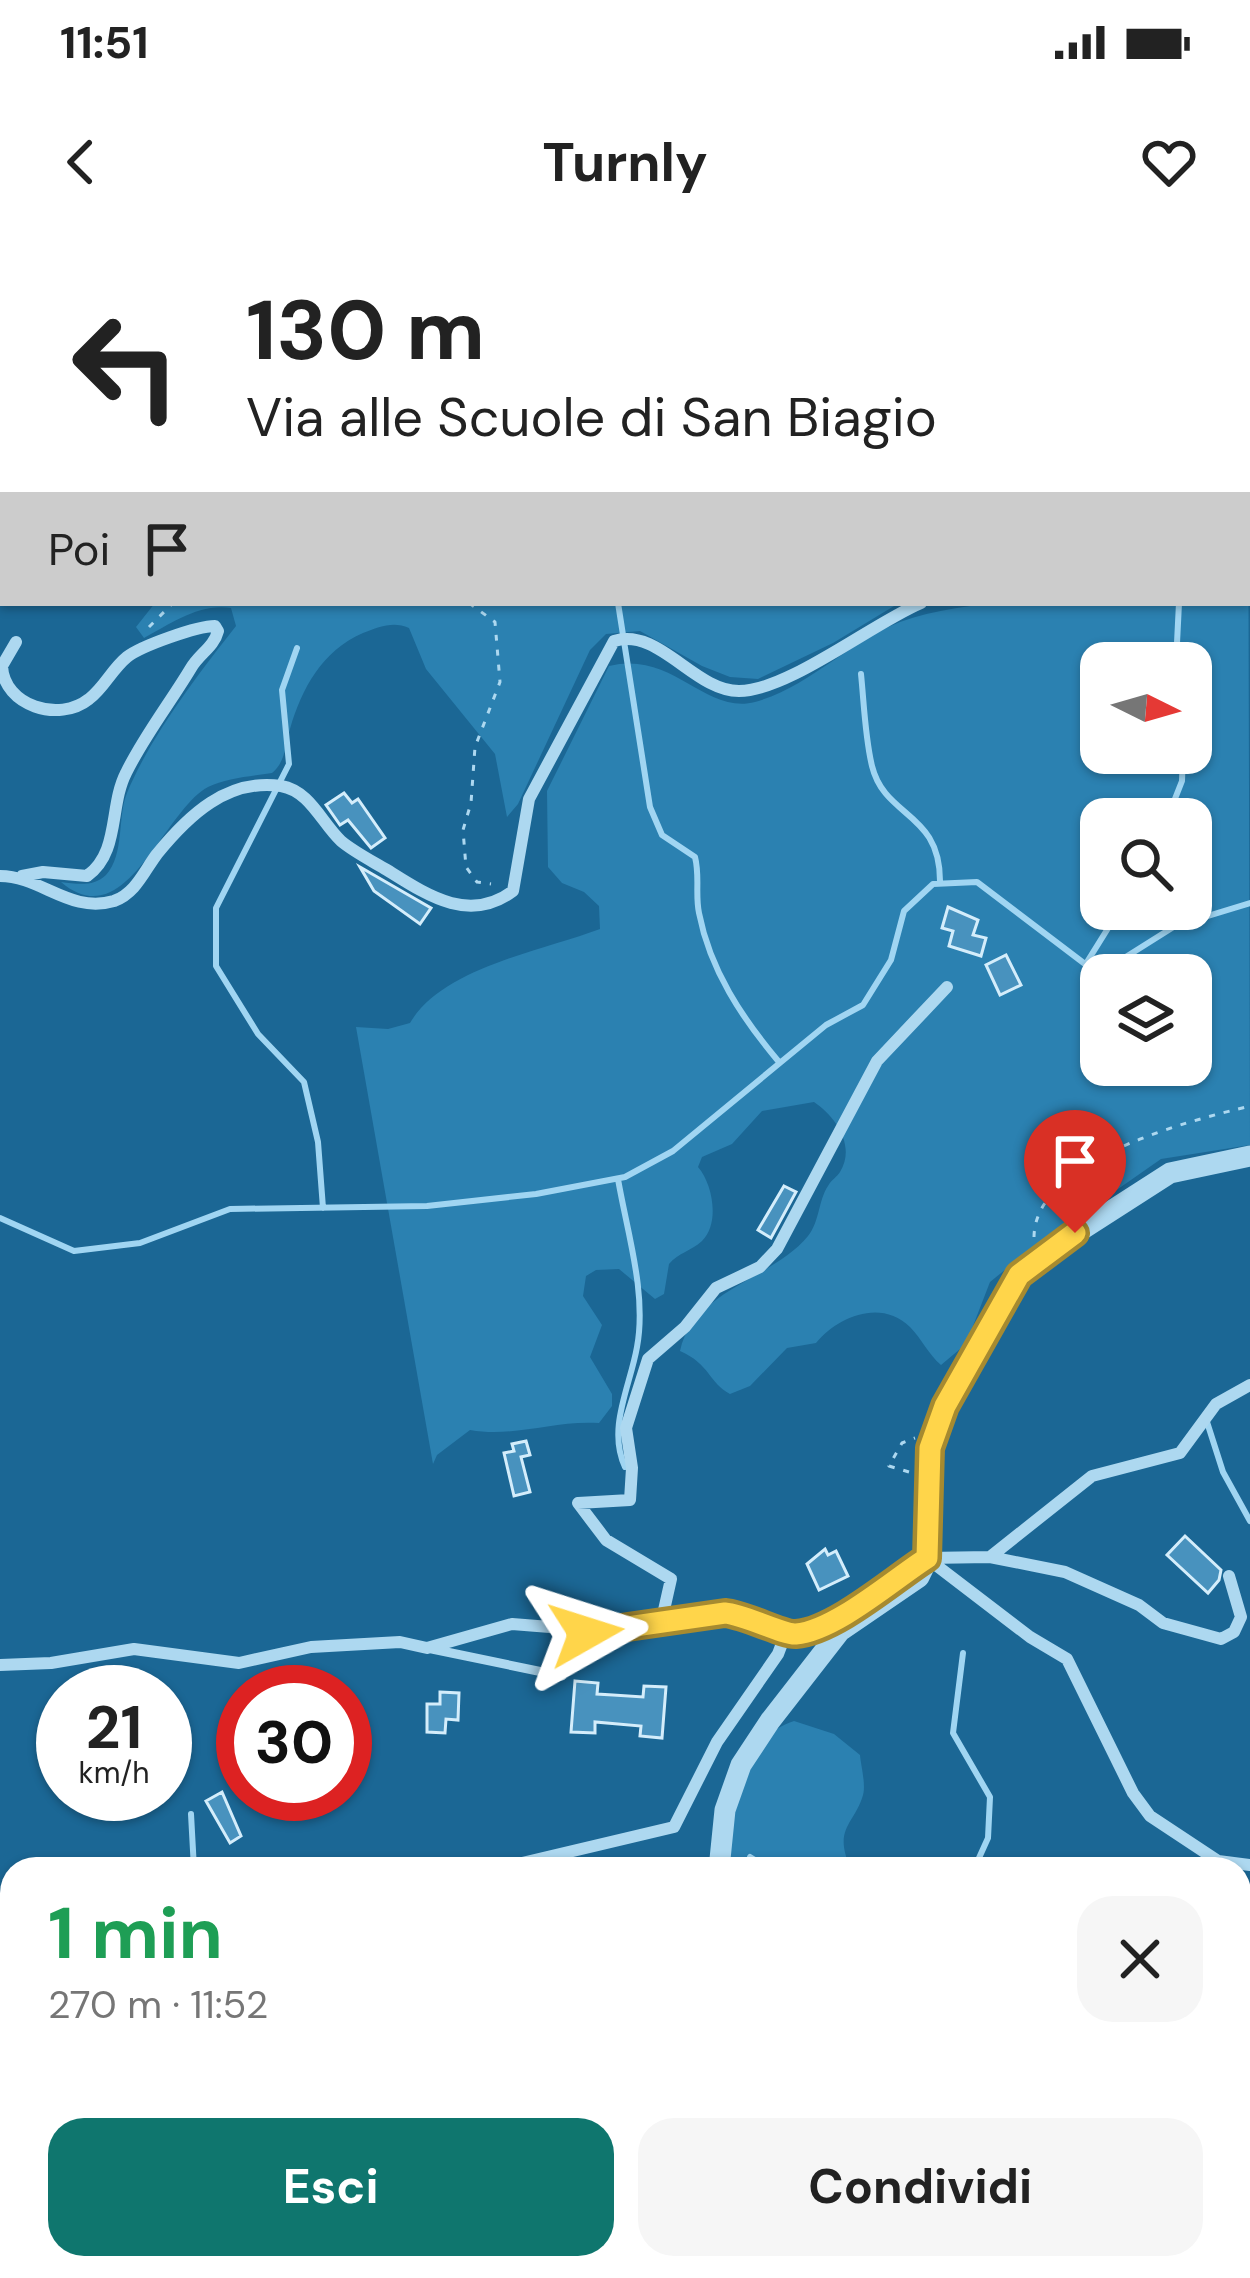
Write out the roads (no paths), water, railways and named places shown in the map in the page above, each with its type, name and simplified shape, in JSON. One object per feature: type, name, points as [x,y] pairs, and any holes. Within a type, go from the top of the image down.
[{"type":"street","points":[[21,876],[77,902],[120,898],[211,801],[247,788],[280,786],[297,791],[341,842],[433,899],[479,908],[505,898],[517,883],[529,799],[614,641],[634,639],[722,689],[743,692],[838,650],[914,606]]},
{"type":"street","points":[[0,876],[44,872],[87,876],[96,869],[109,848],[126,772],[218,631],[215,626],[200,626],[129,655],[85,703],[58,710],[24,702],[6,686],[2,666],[16,642]]},
{"type":"street","points":[[694,1618],[666,1613],[670,1579],[606,1540],[578,1503],[629,1500],[632,1468],[626,1428],[648,1359],[685,1327],[716,1288],[760,1268],[776,1250],[877,1061],[947,987]]},
{"type":"street","points":[[719,1857],[725,1810],[741,1765],[770,1721],[840,1631],[920,1577],[927,1558],[930,1448],[1001,1300],[1034,1261],[1170,1173],[1250,1156]]},
{"type":"street","points":[[990,1557],[1092,1476],[1180,1453],[1216,1404],[1250,1385]]},
{"type":"street","points":[[0,1665],[51,1663],[134,1649],[239,1663],[311,1647],[400,1642],[427,1648],[512,1624],[614,1632],[743,1615],[786,1633],[821,1625],[927,1558],[990,1557],[1065,1571],[1139,1605],[1163,1622],[1214,1640],[1234,1633],[1241,1617],[1228,1576]]},
{"type":"street","points":[[927,1558],[1030,1637],[1067,1659],[1133,1793],[1150,1816],[1213,1857]]},
{"type":"street","points":[[547,1857],[674,1827],[716,1742],[767,1671],[786,1633]]},
{"type":"lane","points":[[427,1648],[562,1676]]},
{"type":"waterway","points":[[618,606],[650,807],[662,835],[695,857],[699,913],[719,974],[779,1062]]},
{"type":"waterway","points":[[1177,642],[1179,606]]},
{"type":"waterway","points":[[297,648],[282,690],[289,764],[216,908],[216,966],[258,1034],[304,1082],[318,1142],[323,1208]]},
{"type":"waterway","points":[[861,674],[872,766],[888,797],[932,842],[940,883]]},
{"type":"waterway","points":[[1175,798],[1182,774]]},
{"type":"waterway","points":[[0,1218],[74,1251],[140,1243],[230,1209],[427,1206],[536,1194],[625,1177],[673,1151],[826,1025],[863,1005],[891,960],[904,911],[933,884],[977,882],[1085,964],[1121,960],[1175,926],[1250,903]]},
{"type":"waterway","points":[[1092,954],[1107,930]]},
{"type":"waterway","points":[[618,1179],[640,1305],[637,1347],[619,1422],[625,1467]]},
{"type":"waterway","points":[[1207,1422],[1223,1472],[1250,1521]]},
{"type":"waterway","points":[[963,1653],[953,1733],[990,1797],[988,1838],[979,1857]]},
{"type":"waterway","points":[[191,1821],[193,1857]]}]
